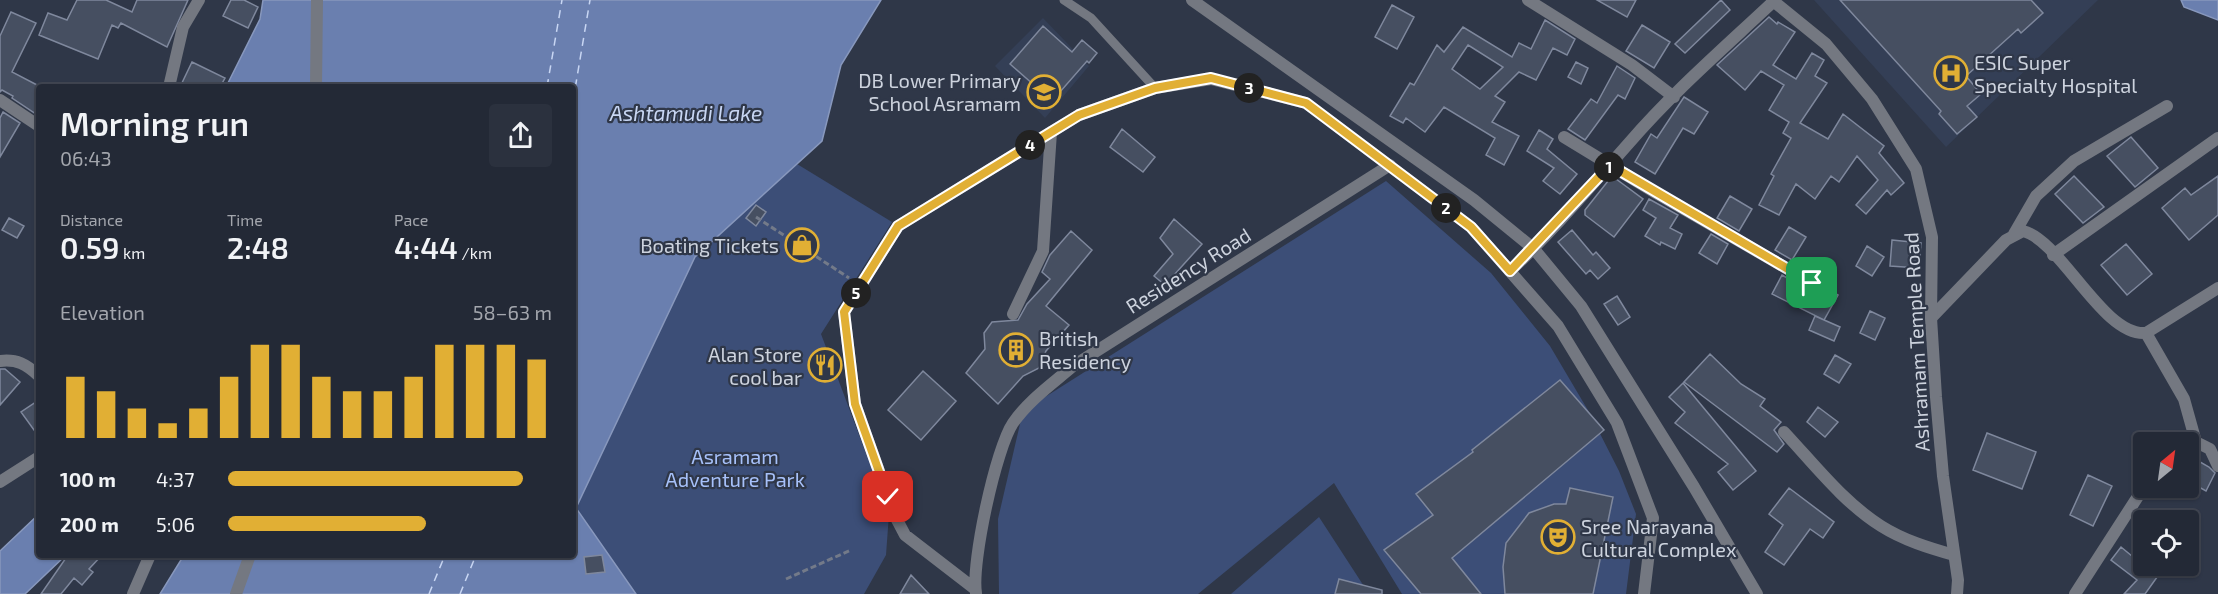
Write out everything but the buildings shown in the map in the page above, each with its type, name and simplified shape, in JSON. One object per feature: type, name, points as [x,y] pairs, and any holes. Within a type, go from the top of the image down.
[{"type":"street","points":[[170,84],[183,27],[199,0]]},
{"type":"street","points":[[316,84],[317,0]]},
{"type":"street","points":[[1191,0],[1474,200],[1534,249],[1581,306],[1694,487],[1757,594]]},
{"type":"street","points":[[1528,0],[1632,64],[1674,97]]},
{"type":"street","points":[[1510,271],[1534,249],[1674,97],[1773,0]]},
{"type":"street","name":"Ashramam Temple Road","points":[[1773,0],[1826,44],[1872,99],[1916,169],[1932,237],[1931,318],[1943,476],[1957,594]]},
{"type":"street","points":[[976,592],[905,535],[894,516],[855,404],[844,312],[898,226],[1079,115],[1155,88],[1211,78],[1306,103],[1471,227],[1558,326],[1617,423],[1653,518],[1644,594]]},
{"type":"street","points":[[0,100],[36,124]]},
{"type":"street","points":[[1931,318],[1973,272],[2014,234],[2036,196],[2074,161],[2166,106]]},
{"type":"street","points":[[1013,314],[1043,251],[1051,132]]},
{"type":"street","points":[[1564,137],[1812,283]]},
{"type":"street","points":[[2053,255],[2218,138]]},
{"type":"street","name":"Residency Road","points":[[976,592],[978,543],[1002,448],[1011,425],[1028,405],[1073,366],[1390,165]]},
{"type":"street","points":[[2014,234],[2028,232],[2117,323],[2130,332],[2146,333],[2218,288]]},
{"type":"street","points":[[2146,333],[2184,399],[2190,432]]},
{"type":"street","points":[[0,361],[12,359],[23,363],[36,374]]},
{"type":"street","points":[[1784,432],[1842,494],[1881,526],[1929,548],[1954,555]]},
{"type":"street","points":[[2199,445],[2210,449],[2218,466]]},
{"type":"street","points":[[0,482],[36,459]]},
{"type":"street","points":[[2075,594],[2137,498]]},
{"type":"street","points":[[133,594],[149,558]]},
{"type":"street","points":[[236,594],[249,558]]},
{"type":"lane","points":[[1064,0],[1091,18],[1155,88]]},
{"type":"path","points":[[756,217],[861,285]]},
{"type":"path","points":[[786,579],[851,550]]},
{"type":"shaded area","name":"ESIC Super Specialty Hospital","points":[[1814,0],[2098,0],[1946,147]]},
{"type":"shaded area","name":"DB Lower Primary School Asramam","points":[[1043,18],[1089,66],[1045,118],[995,66]]},
{"type":"green space","name":"Asramam Adventure Park","points":[[797,164],[892,222],[821,334],[889,514],[886,555],[864,594],[636,594],[576,508],[695,257]]},
{"type":"green space","points":[[1386,181],[1491,273],[1550,346],[1589,412],[1619,471],[1636,514],[1626,594],[1402,594],[1334,483],[1198,594],[999,594],[998,519],[1023,411]]},
{"type":"green space","points":[[1319,517],[1369,594],[1231,594]]},
{"type":"water","name":"Ashtamudi Lake","points":[[263,0],[881,0],[841,65],[822,141],[695,257],[576,508],[576,84],[228,84],[260,19]]},
{"type":"water","points":[[2181,0],[2218,0],[2218,20],[2184,7]]},
{"type":"water","name":"Ashtamudi Lake","points":[[576,508],[636,594],[160,594],[182,558],[576,558]]},
{"type":"water","points":[[36,517],[36,558],[63,558],[25,594],[0,594],[0,551]]},
{"type":"ferry route","points":[[548,84],[562,0]]},
{"type":"ferry route","points":[[576,84],[590,0]]},
{"type":"ferry route","points":[[429,594],[444,558]]},
{"type":"ferry route","points":[[460,594],[475,558]]},
{"type":"place","name":"ESIC Super Specialty Hospital","points":[[1951,73]]},
{"type":"place","name":"DB Lower Primary School Asramam","points":[[1044,92]]},
{"type":"place","name":"Boating Tickets","points":[[802,245]]},
{"type":"place","name":"British Residency","points":[[1016,350]]},
{"type":"place","name":"Alan Store cool bar","points":[[825,365]]},
{"type":"place","name":"Sree Narayana Cultural Complex","points":[[1558,537]]},
{"type":"route","points":[[888,497],[855,404],[844,312],[898,226],[1079,115],[1155,88],[1211,78],[1306,103],[1471,227],[1510,271],[1534,249],[1610,165],[1812,283]]}]
